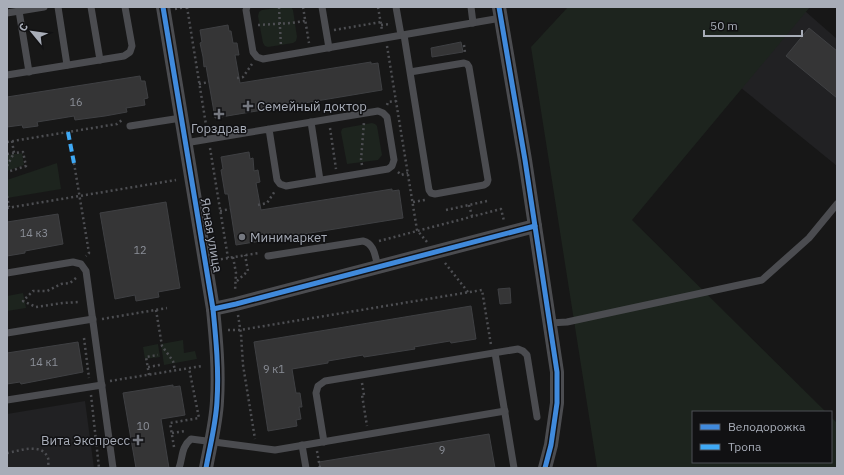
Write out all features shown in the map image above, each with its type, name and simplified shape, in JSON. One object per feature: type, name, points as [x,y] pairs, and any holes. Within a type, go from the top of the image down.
[{"type":"street","name":"Ясная улица","points":[[168,8],[181,118],[213,308],[217,356],[217,402],[206,468]]},
{"type":"street","points":[[500,13],[557,372],[557,403],[551,445],[545,468]]},
{"type":"street","points":[[213,308],[236,304],[535,226]]},
{"type":"lane","points":[[7,13],[44,7]]},
{"type":"lane","points":[[58,7],[67,65]]},
{"type":"lane","points":[[91,7],[100,60]]},
{"type":"lane","points":[[7,75],[124,56],[130,52],[132,46],[125,7]]},
{"type":"lane","points":[[247,7],[246,10],[253,52],[257,57],[263,59],[473,23],[500,13]]},
{"type":"lane","points":[[322,7],[329,48]]},
{"type":"lane","points":[[396,7],[410,72],[429,190],[431,193],[435,194],[484,185],[487,183],[488,180],[469,67],[467,64],[464,63],[410,72]]},
{"type":"lane","points":[[471,7],[473,23]]},
{"type":"lane","points":[[19,11],[29,72]]},
{"type":"lane","points":[[185,143],[268,129],[328,119],[363,114],[378,111],[383,113],[386,117],[394,160],[392,166],[388,169],[286,186],[280,184],[277,180],[268,129]]},
{"type":"lane","points":[[130,126],[181,118]]},
{"type":"lane","points":[[310,122],[320,180]]},
{"type":"lane","points":[[550,323],[567,322],[762,280],[809,238],[837,204]]},
{"type":"lane","points":[[268,256],[363,241],[368,242],[372,246],[378,267]]},
{"type":"lane","points":[[7,273],[73,262],[81,264],[86,271],[113,468]]},
{"type":"lane","points":[[7,333],[93,320]]},
{"type":"lane","points":[[324,442],[316,393],[318,386],[325,381],[518,349],[527,355],[537,417]]},
{"type":"lane","points":[[494,353],[514,468]]},
{"type":"lane","points":[[7,400],[102,384]]},
{"type":"lane","points":[[180,466],[183,450],[186,443],[190,439],[275,450],[505,412]]},
{"type":"lane","points":[[302,445],[306,468]]},
{"type":"path","points":[[168,8],[186,7]]},
{"type":"path","points":[[278,7],[282,56]]},
{"type":"path","points":[[303,7],[310,51]]},
{"type":"path","points":[[378,7],[385,38],[417,230],[429,245]]},
{"type":"path","points":[[249,27],[305,21]]},
{"type":"path","points":[[326,31],[381,22]]},
{"type":"path","points":[[237,78],[243,77],[257,57]]},
{"type":"path","points":[[200,84],[209,82]]},
{"type":"path","points":[[363,114],[365,126],[361,160],[363,173]]},
{"type":"path","points":[[7,142],[117,124],[124,118]]},
{"type":"path","points":[[328,119],[338,177]]},
{"type":"path","points":[[7,166],[14,153],[12,141]]},
{"type":"path","points":[[7,154],[23,152],[26,166],[7,172]]},
{"type":"path","points":[[74,163],[88,253],[81,264]]},
{"type":"path","points":[[7,196],[8,208],[176,180]]},
{"type":"path","points":[[258,205],[266,203],[280,184]]},
{"type":"path","points":[[446,210],[488,201]]},
{"type":"path","points":[[469,205],[472,216]]},
{"type":"path","points":[[220,211],[230,209]]},
{"type":"path","points":[[368,242],[378,241],[501,209],[505,225]]},
{"type":"path","points":[[214,260],[259,253],[268,256]]},
{"type":"path","points":[[236,282],[248,271],[245,255]]},
{"type":"path","points":[[233,257],[236,282],[235,295]]},
{"type":"path","points":[[442,260],[469,292]]},
{"type":"path","points":[[76,278],[70,283],[61,284],[46,291],[33,291],[23,301],[36,307],[79,302]]},
{"type":"path","points":[[225,330],[240,330],[482,290],[494,353]]},
{"type":"path","points":[[93,320],[167,308]]},
{"type":"path","points":[[156,310],[162,346],[173,361],[174,370]]},
{"type":"path","points":[[237,314],[243,365],[257,447]]},
{"type":"path","points":[[149,375],[146,357],[158,355]]},
{"type":"path","points":[[148,367],[160,365]]},
{"type":"path","points":[[102,384],[202,366]]},
{"type":"path","points":[[180,466],[175,454],[170,423],[199,418],[189,368]]},
{"type":"path","points":[[360,375],[364,395],[362,395],[368,434]]},
{"type":"path","points":[[90,387],[99,468]]},
{"type":"path","points":[[316,443],[320,468]]},
{"type":"path","points":[[7,453],[34,448],[42,452],[48,458],[48,468]]},
{"type":"shaded area","points":[[291,7],[293,10],[297,37],[296,41],[293,43],[268,47],[265,46],[263,43],[258,16],[259,12],[262,10]]},
{"type":"shaded area","points":[[568,7],[810,7],[632,220],[825,411],[692,411],[692,463],[832,463],[832,418],[837,423],[837,468],[597,467],[531,47]]},
{"type":"shaded area","points":[[805,11],[837,39],[837,166],[740,87]]},
{"type":"shaded area","points":[[372,123],[377,126],[382,155],[378,160],[347,164],[341,132],[342,129]]},
{"type":"shaded area","points":[[22,153],[24,165],[7,171],[7,155]]},
{"type":"shaded area","points":[[57,163],[61,189],[7,198],[7,180]]},
{"type":"shaded area","points":[[23,293],[26,308],[7,311],[7,296]]},
{"type":"shaded area","points":[[183,340],[184,353],[195,351],[197,359],[164,365],[161,344]]},
{"type":"shaded area","points":[[158,344],[160,357],[145,359],[143,347]]},
{"type":"shaded area","points":[[85,401],[94,468],[7,468],[7,414]]},
{"type":"building","points":[[228,25],[229,31],[231,31],[233,43],[237,43],[239,55],[235,55],[240,83],[371,62],[371,64],[378,63],[382,90],[215,118],[206,66],[204,67],[200,43],[202,42],[200,30]]},
{"type":"building","points":[[809,28],[837,51],[837,98],[786,56]]},
{"type":"building","points":[[461,42],[463,52],[432,57],[431,48]]},
{"type":"building","points":[[140,76],[141,81],[145,81],[148,98],[144,99],[145,105],[126,108],[127,112],[75,120],[74,116],[37,122],[38,126],[23,128],[22,125],[7,127],[7,97]]},
{"type":"building","points":[[249,152],[250,159],[253,158],[254,171],[258,170],[260,182],[256,183],[261,210],[392,189],[392,191],[399,190],[403,218],[236,245],[228,194],[225,194],[221,170],[223,169],[221,157]]},
{"type":"building","points":[[166,202],[180,288],[158,292],[159,297],[136,301],[135,295],[115,299],[100,213]]},
{"type":"building","points":[[58,214],[63,244],[7,256],[7,222]]},
{"type":"building","points":[[510,288],[511,303],[500,304],[498,289]]},
{"type":"building","points":[[471,306],[476,339],[451,343],[450,341],[414,347],[415,349],[364,357],[363,355],[292,369],[296,393],[300,393],[302,407],[299,407],[301,419],[296,420],[297,426],[268,431],[254,342]]},
{"type":"building","points":[[78,342],[83,372],[21,384],[20,382],[7,384],[7,353]]},
{"type":"building","points":[[173,385],[173,387],[180,386],[185,415],[161,419],[169,468],[136,468],[123,393]]},
{"type":"building","points":[[489,434],[495,468],[320,468],[319,462]]},
{"type":"marked path","points":[[68,132],[74,163]]},
{"type":"cycle path","points":[[163,7],[213,309],[218,389],[214,426],[206,468]]},
{"type":"cycle path","points":[[499,7],[525,160],[557,372],[557,403],[551,445],[545,468]]},
{"type":"cycle path","points":[[213,309],[535,226]]},
{"type":"place","name":"Семейный доктор","points":[[248,106]]},
{"type":"place","name":"Горздрав","points":[[219,114]]},
{"type":"place","name":"Минимаркет","points":[[242,237]]},
{"type":"place","name":"Вита Экспресс","points":[[138,440]]}]
